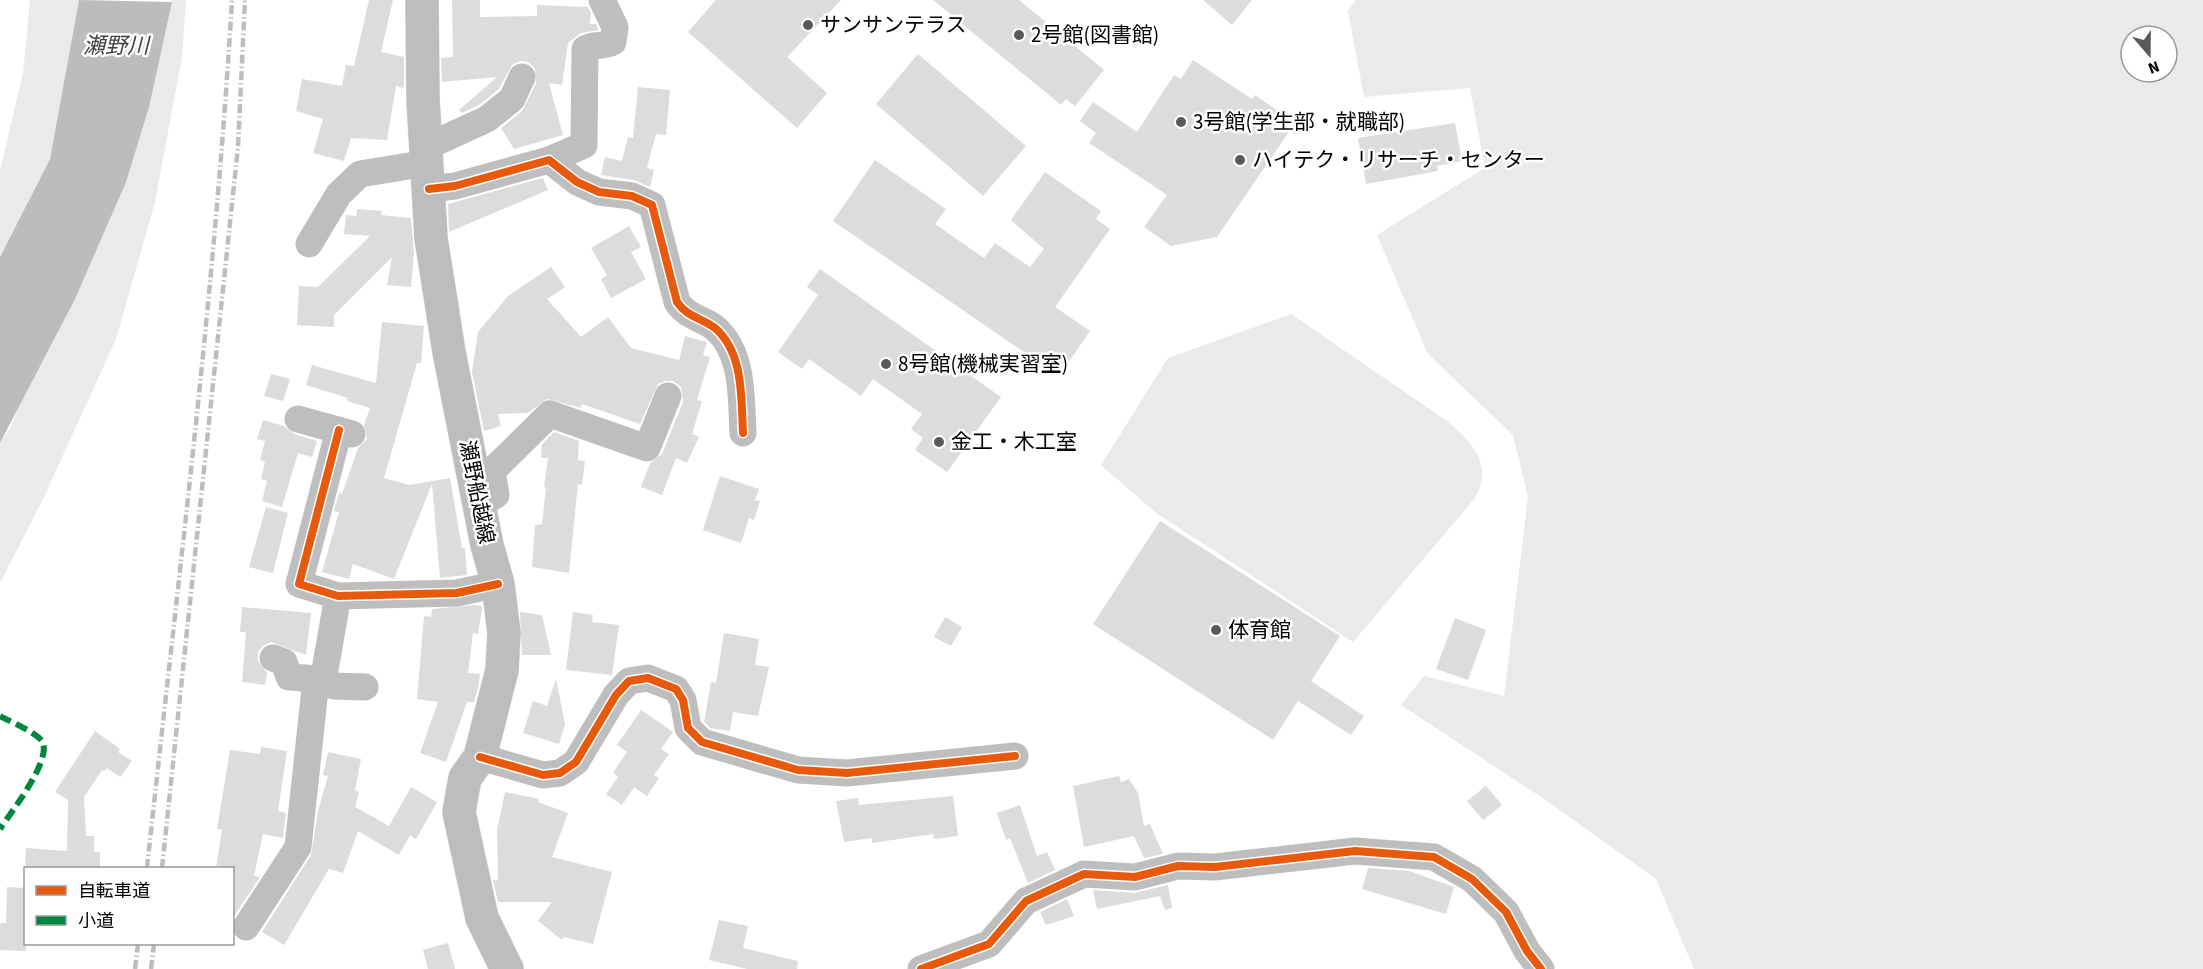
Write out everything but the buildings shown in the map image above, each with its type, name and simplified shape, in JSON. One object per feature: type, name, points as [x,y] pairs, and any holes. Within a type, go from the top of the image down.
[{"type":"main road","name":"瀬野船越線","points":[[422,0],[423,99],[431,238],[449,352],[479,505],[498,584],[504,633],[502,670],[480,757],[465,778],[459,812],[482,918],[507,969]]},
{"type":"street","points":[[428,166],[455,186],[549,159],[584,145],[585,50],[593,46],[603,48],[613,42],[615,27],[602,0]]},
{"type":"street","points":[[309,244],[339,194],[360,174],[428,166],[512,99],[522,77]]},
{"type":"street","points":[[549,159],[577,182],[599,192],[632,196],[652,205],[677,302],[683,312],[713,327],[727,341],[736,361],[743,433]]},
{"type":"street","points":[[479,505],[496,495],[492,471],[550,414],[647,448],[668,396]]},
{"type":"street","points":[[298,419],[346,432],[299,584],[339,596],[457,593],[498,584]]},
{"type":"street","points":[[246,927],[298,847],[319,685],[339,596]]},
{"type":"street","points":[[273,658],[284,662],[289,677],[307,678],[319,685],[365,687]]},
{"type":"street","points":[[480,757],[543,775],[560,772],[576,762],[616,695],[629,681],[648,678],[676,688],[683,700],[688,728],[702,742],[798,770],[847,773],[1015,756]]},
{"type":"street","points":[[921,969],[989,944],[1026,901],[1084,874],[1136,877],[1178,866],[1215,867],[1355,851],[1434,857],[1472,879],[1506,912],[1527,951],[1541,969]]},
{"type":"shaded area","points":[[30,0],[79,0],[50,159],[0,257],[0,171],[23,73]]},
{"type":"shaded area","points":[[172,0],[186,0],[182,57],[155,202],[116,339],[43,499],[0,583],[0,443],[11,427]]},
{"type":"shaded area","points":[[1356,0],[2203,0],[2203,969],[1694,969],[1656,879],[1544,799],[1401,705],[1424,676],[1504,696],[1528,497],[1513,435],[1428,354],[1377,235],[1485,168],[1470,88],[1364,97],[1348,11]]},
{"type":"shaded area","points":[[1291,314],[1447,421],[1472,446],[1481,466],[1480,487],[1474,499],[1353,642],[1155,512],[1101,465],[1168,358]]},
{"type":"water","name":"瀬野川","points":[[79,0],[172,2],[149,107],[126,182],[75,299],[0,443],[0,257],[50,159]]},
{"type":"railway","points":[[147,867],[206,326],[232,0]]},
{"type":"railway","points":[[162,867],[238,147],[245,0]]},
{"type":"railway","points":[[135,969],[138,945]]},
{"type":"railway","points":[[151,969],[154,945]]},
{"type":"marked path","points":[[0,716],[41,739],[44,752],[35,775],[0,829]]},
{"type":"cycle path","points":[[429,189],[455,186],[549,160],[577,182],[599,192],[632,196],[652,205],[677,302],[690,314],[715,328],[731,350],[739,377],[743,433]]},
{"type":"cycle path","points":[[339,430],[299,584],[338,596],[457,593],[498,584]]},
{"type":"cycle path","points":[[480,757],[543,775],[560,773],[576,762],[616,695],[629,681],[648,678],[676,689],[683,700],[688,728],[702,742],[798,770],[847,773],[1015,756]]},
{"type":"cycle path","points":[[921,969],[989,944],[1026,901],[1084,874],[1135,877],[1178,866],[1215,867],[1355,851],[1434,857],[1472,879],[1506,912],[1527,951],[1541,969]]},
{"type":"place","name":"サンサンテラス","points":[[808,25]]},
{"type":"place","name":"2号館(図書館)","points":[[1019,35]]},
{"type":"place","name":"3号館(学生部・就職部)","points":[[1181,122]]},
{"type":"place","name":"ハイテク・リサーチ・センター","points":[[1240,160]]},
{"type":"place","name":"8号館(機械実習室)","points":[[886,364]]},
{"type":"place","name":"金工・木工室","points":[[939,442]]},
{"type":"place","name":"体育館","points":[[1216,630]]}]
